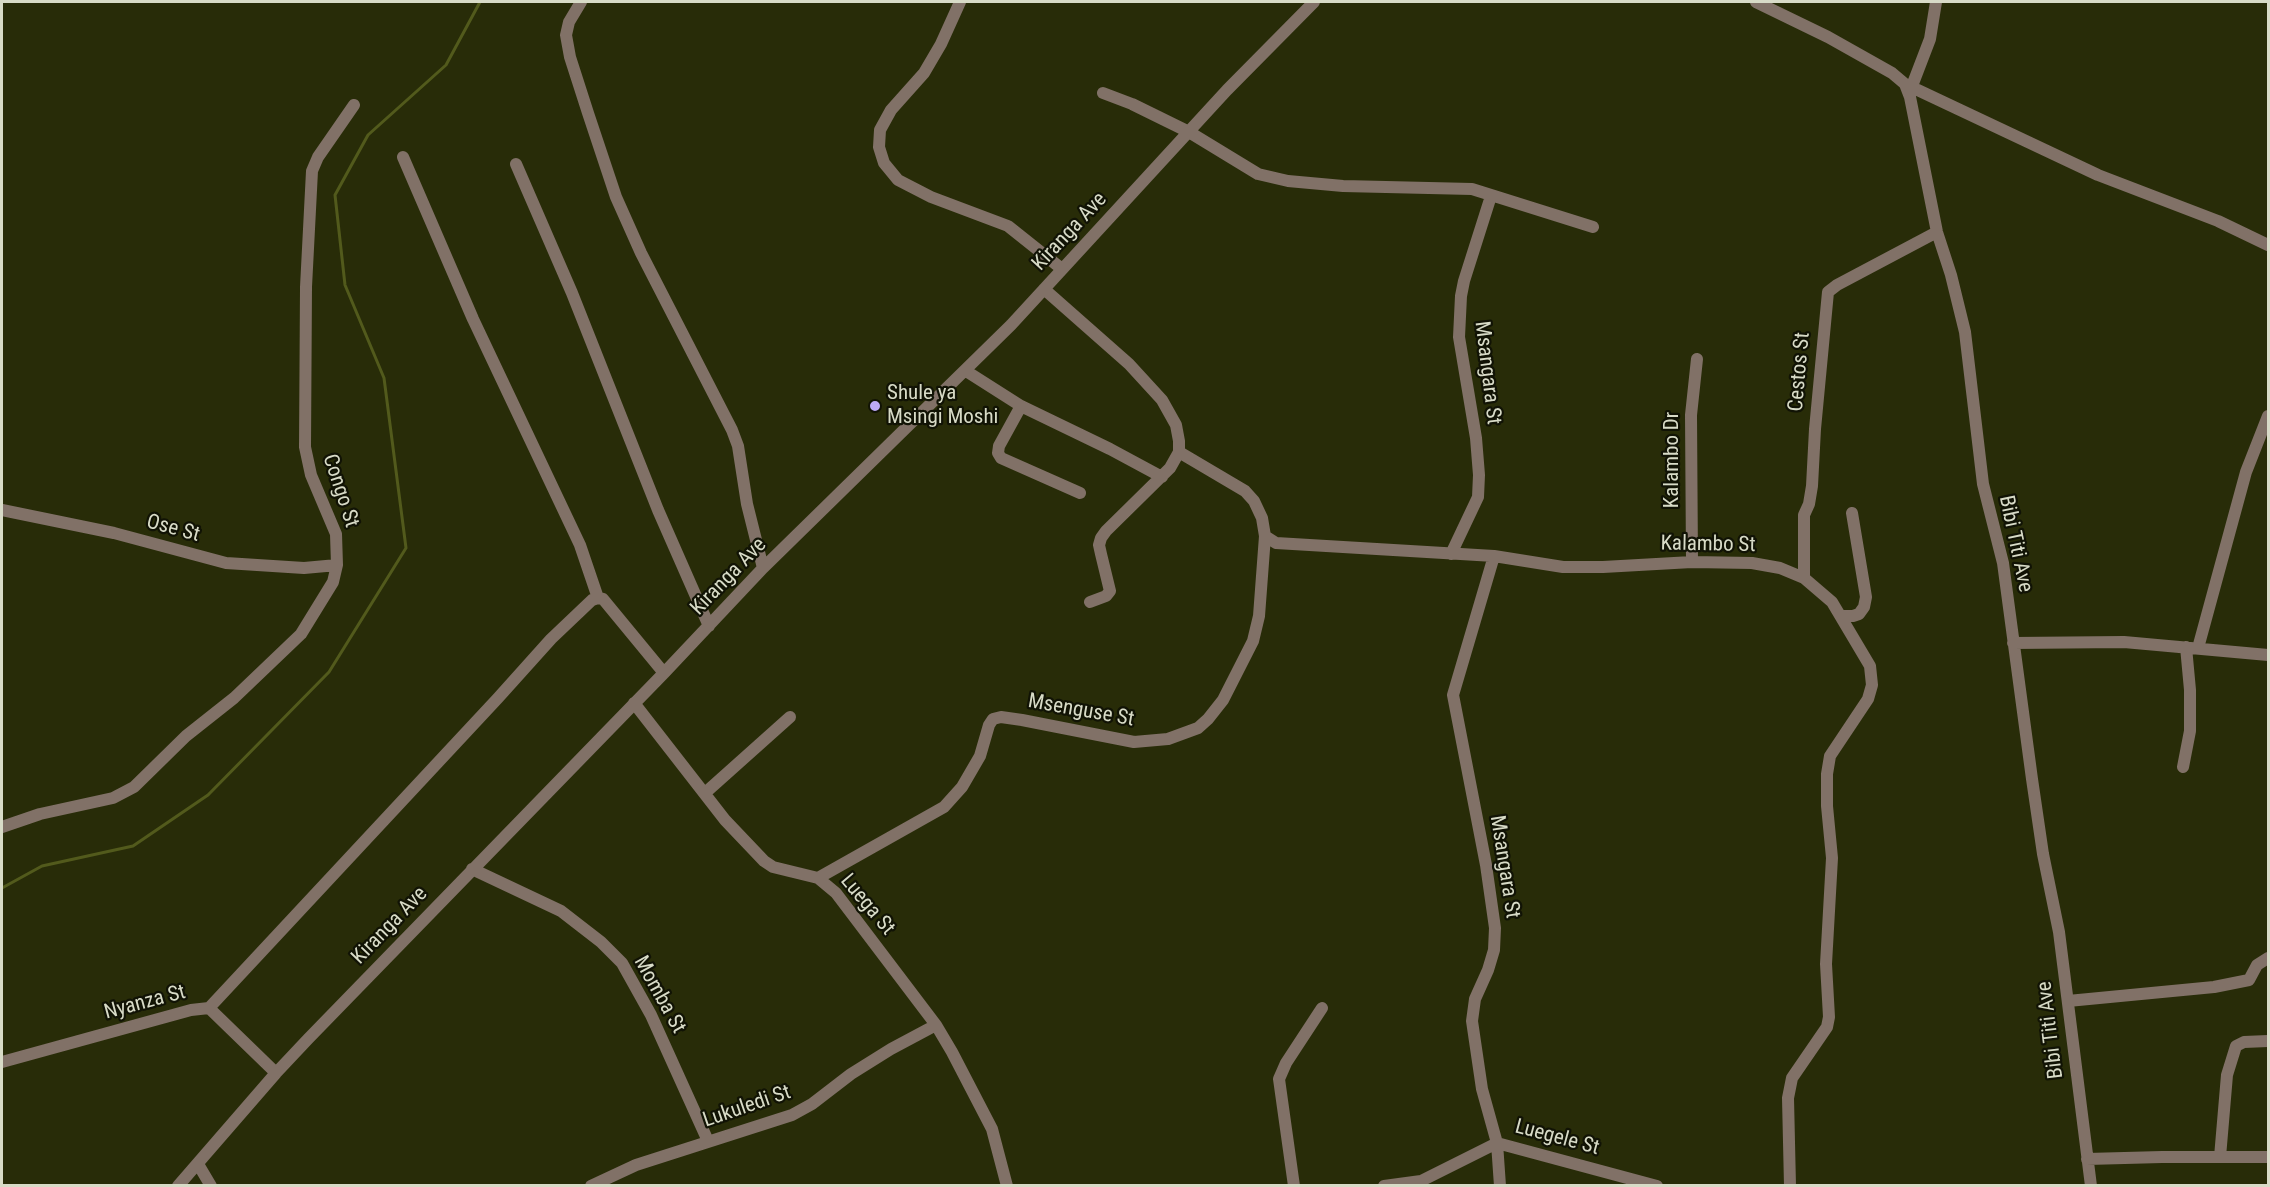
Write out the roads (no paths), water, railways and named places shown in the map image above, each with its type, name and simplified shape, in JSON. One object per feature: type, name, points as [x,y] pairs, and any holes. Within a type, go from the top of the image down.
[{"type":"street","points":[[580,2],[569,22],[566,35],[570,57],[588,114],[616,197],[641,253],[732,430],[738,446],[747,504],[763,568]]},
{"type":"street","points":[[960,2],[941,44],[924,73],[891,111],[880,130],[879,147],[884,163],[898,180],[932,197],[1008,226],[1062,269]]},
{"type":"street","name":"Kiranga Ave","points":[[178,1185],[276,1073],[763,568],[966,371],[1314,2]]},
{"type":"street","points":[[1756,2],[1828,37],[1892,73],[1908,85],[2098,175],[2218,221],[2268,245]]},
{"type":"street","points":[[1908,85],[1930,39],[1936,2]]},
{"type":"street","name":"Bibi Titi Ave","points":[[1908,85],[1937,232],[1951,274],[1965,332],[1983,484],[2003,563],[2043,854],[2059,932],[2091,1185]]},
{"type":"street","points":[[1103,93],[1140,107],[1189,132],[1258,174],[1288,181],[1343,186],[1461,187],[1593,227]]},
{"type":"street","name":"Congo St","points":[[2,827],[40,814],[113,798],[134,787],[186,735],[234,698],[301,634],[333,582],[337,565],[336,534],[311,475],[305,447],[306,287],[312,171],[318,157],[354,105]]},
{"type":"street","points":[[403,156],[473,319],[580,545],[598,598]]},
{"type":"street","points":[[516,164],[572,293],[658,510],[709,626]]},
{"type":"street","name":"Msangara St","points":[[1450,554],[1478,497],[1476,438],[1460,349],[1459,327],[1464,281],[1491,196]]},
{"type":"street","name":"Cestos St","points":[[1804,579],[1804,514],[1809,504],[1812,486],[1828,292],[1937,232]]},
{"type":"street","points":[[1044,289],[1129,364],[1162,400],[1176,425],[1179,452],[1170,468],[1101,538],[1099,545],[1110,591],[1106,596],[1090,602]]},
{"type":"street","name":"Kalambo Dr","points":[[1692,562],[1691,415],[1697,359]]},
{"type":"street","points":[[966,371],[1021,406],[1162,477]]},
{"type":"street","points":[[1021,406],[999,446],[998,453],[1001,458],[1080,493]]},
{"type":"street","points":[[2183,767],[2190,731],[2192,647],[2246,472],[2268,416]]},
{"type":"street","points":[[1179,452],[1245,491],[1254,501],[1262,518],[1265,536]]},
{"type":"street","name":"Ose St","points":[[2,512],[114,533],[226,563],[304,568],[337,565]]},
{"type":"street","points":[[1841,616],[1859,614],[1864,607],[1866,597],[1852,513]]},
{"type":"street","name":"Kalambo St","points":[[1265,536],[1270,541],[1287,545],[1494,556],[1563,567],[1692,562],[1752,563],[1780,568],[1804,579],[1823,593],[1841,616],[1870,666],[1872,685],[1868,699],[1830,756],[1827,774],[1827,806],[1832,858],[1826,964],[1829,1017],[1827,1027],[1792,1078],[1788,1098],[1790,1185]]},
{"type":"street","name":"Msenguse St","points":[[818,878],[944,807],[962,787],[980,756],[993,719],[1000,717],[1022,720],[1134,742],[1168,739],[1198,728],[1223,700],[1253,641],[1259,616],[1260,578],[1265,536]]},
{"type":"street","name":"Msangara St","points":[[1494,556],[1453,694],[1486,865],[1495,928],[1494,950],[1475,999],[1472,1021],[1482,1089],[1497,1143],[1500,1185]]},
{"type":"street","points":[[209,1008],[581,609],[598,598],[603,599],[664,673]]},
{"type":"street","points":[[2013,643],[2124,642],[2268,655]]},
{"type":"street","name":"Luega St","points":[[634,703],[725,820],[764,861],[772,867],[818,878],[836,893],[936,1025],[952,1052],[992,1129],[1007,1185]]},
{"type":"street","points":[[705,793],[790,717]]},
{"type":"street","name":"Momba St","points":[[472,869],[561,911],[601,942],[622,963],[651,1015],[708,1141]]},
{"type":"street","points":[[2068,1001],[2214,987],[2249,980],[2257,965],[2268,958]]},
{"type":"street","name":"Nyanza St","points":[[2,1062],[191,1010],[209,1008],[276,1073]]},
{"type":"street","points":[[1294,1185],[1279,1079],[1286,1063],[1322,1008]]},
{"type":"street","name":"Lukuledi St","points":[[591,1185],[636,1165],[792,1115],[812,1104],[851,1074],[891,1049],[936,1025]]},
{"type":"street","points":[[2220,1157],[2227,1075],[2236,1046],[2244,1042],[2268,1041]]},
{"type":"street","name":"Luegele St","points":[[1384,1185],[1421,1181],[1497,1143],[1657,1185]]},
{"type":"street","points":[[2088,1159],[2268,1157]]},
{"type":"street","points":[[198,1164],[211,1185]]},
{"type":"waterway","points":[[2,888],[42,866],[133,846],[208,795],[329,672],[406,548],[384,378],[345,285],[335,195],[368,135],[446,65],[480,2]]},
{"type":"place","name":"Shule ya Msingi Moshi","points":[[875,406]]}]
